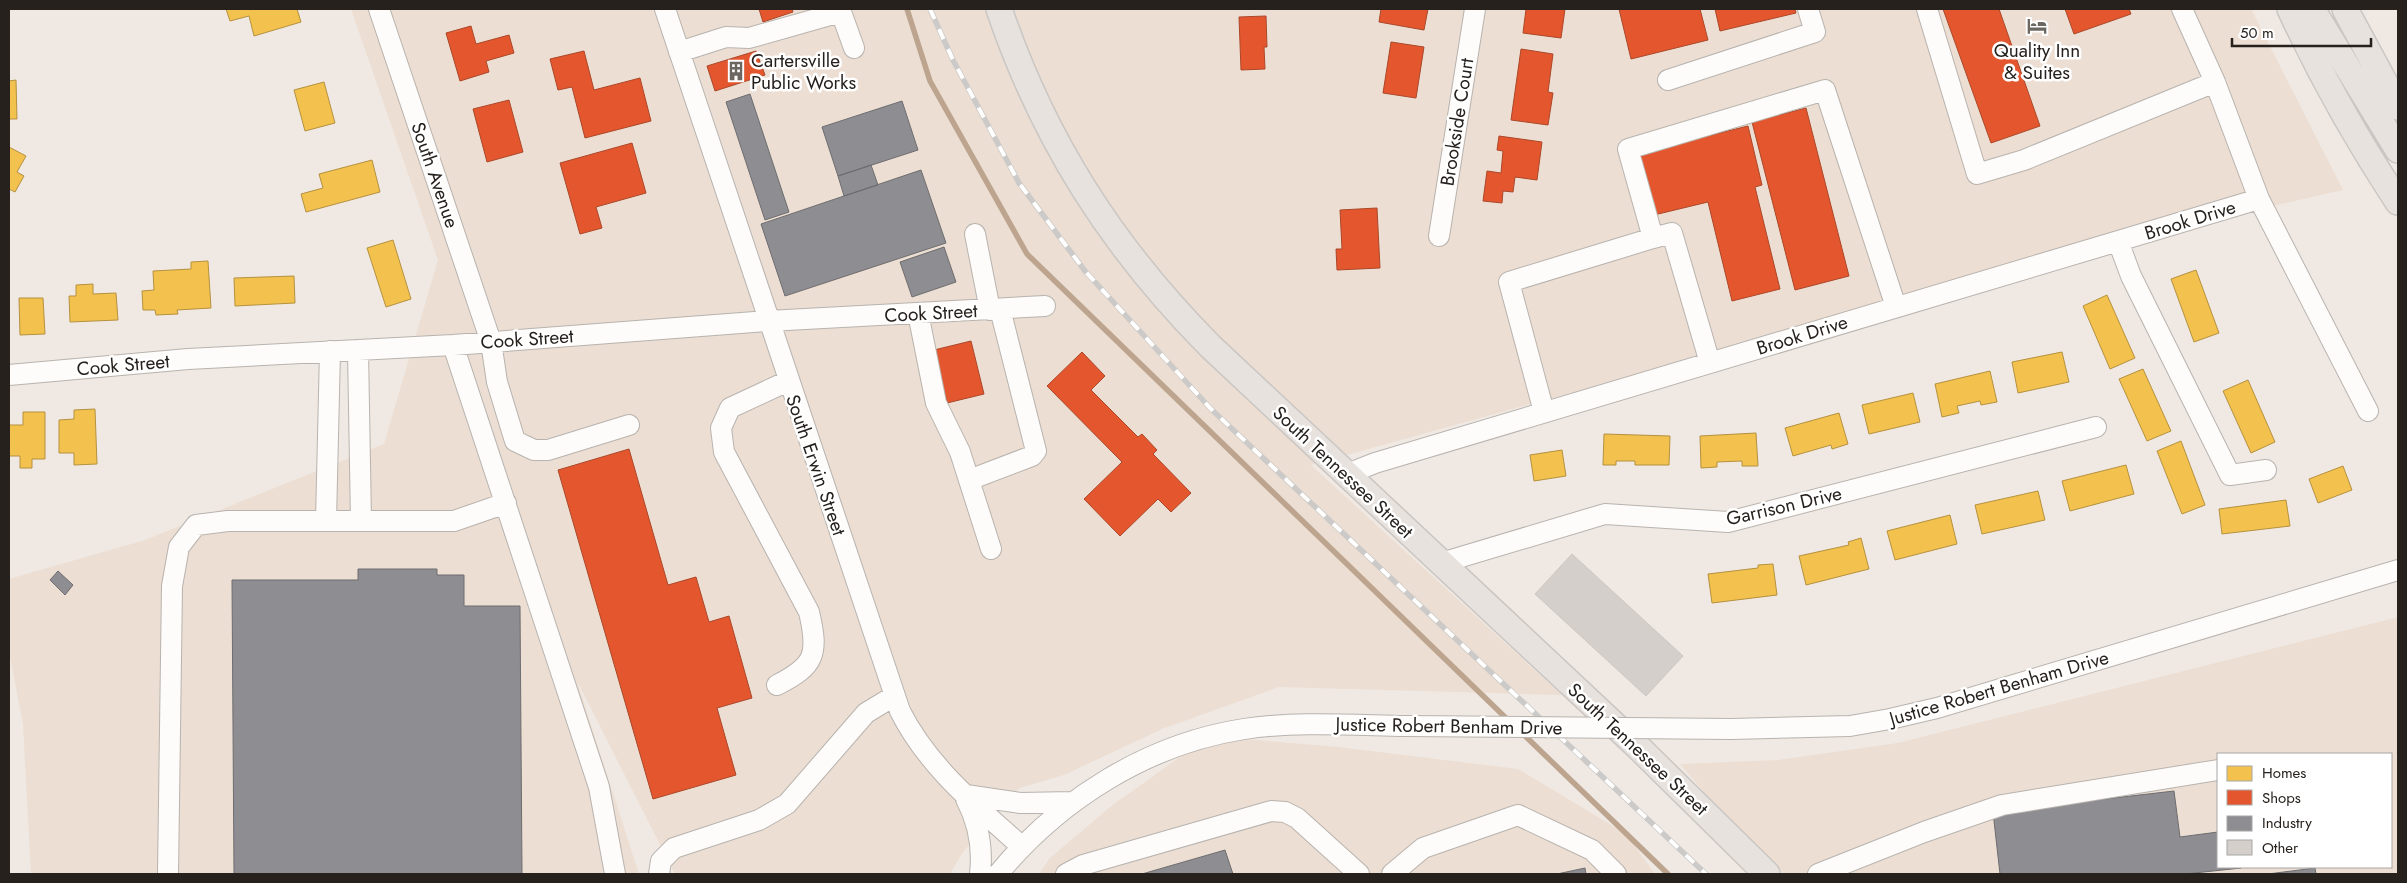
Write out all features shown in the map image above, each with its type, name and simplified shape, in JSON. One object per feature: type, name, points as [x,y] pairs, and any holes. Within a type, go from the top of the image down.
[{"type":"main road","name":"South Tennessee Street","points":[[1000,9],[1014,49],[1044,118],[1085,192],[1126,252],[1184,320],[1345,475],[1643,752],[1767,874]]},
{"type":"main road","points":[[2290,9],[2332,92],[2398,202]]},
{"type":"main road","points":[[2312,9],[2398,150]]},
{"type":"main road","points":[[2345,9],[2398,106]]},
{"type":"street","name":"South Avenue","points":[[379,9],[491,342],[497,382],[515,441],[534,450],[548,450],[628,425]]},
{"type":"street","name":"South Erwin Street","points":[[665,9],[894,696],[916,741],[964,794],[1022,847]]},
{"type":"street","name":"Brookside Court","points":[[1439,236],[1475,9]]},
{"type":"street","points":[[1668,80],[1815,32],[1808,9]]},
{"type":"street","points":[[1927,9],[1977,174],[2024,160],[2215,82]]},
{"type":"street","points":[[2182,9],[2215,82],[2259,199],[2368,411]]},
{"type":"street","points":[[679,52],[726,37],[750,38],[841,12],[854,48]]},
{"type":"street","points":[[1654,238],[1628,149],[1825,90],[1896,307]]},
{"type":"street","name":"Brook Drive","points":[[1345,475],[1374,463],[2259,199]]},
{"type":"street","points":[[1544,412],[1509,282],[1654,238],[1672,233],[1710,363]]},
{"type":"street","points":[[969,480],[1032,456],[1036,451],[995,309],[976,234]]},
{"type":"street","points":[[2118,241],[2131,276],[2230,475],[2266,470]]},
{"type":"street","name":"Cook Street","points":[[9,375],[188,359],[453,345],[768,321],[1046,306]]},
{"type":"street","points":[[918,313],[936,403],[960,452],[991,549]]},
{"type":"street","points":[[453,345],[599,787],[615,874]]},
{"type":"street","points":[[358,350],[361,521]]},
{"type":"street","points":[[326,521],[330,351]]},
{"type":"street","points":[[776,685],[798,674],[812,658],[814,636],[809,612],[724,452],[721,428],[730,408],[788,381]]},
{"type":"street","name":"Garrison Drive","points":[[1441,563],[1605,514],[1728,522],[2096,427]]},
{"type":"street","points":[[168,874],[172,586],[179,547],[196,524],[228,521],[454,520],[506,503]]},
{"type":"street","name":"Justice Robert Benham Drive","points":[[1022,847],[1041,828],[1073,802],[1142,762],[1188,742],[1220,733],[1302,724],[1731,729],[1800,729],[1850,726],[1928,711],[2398,570]]},
{"type":"street","points":[[660,874],[661,861],[674,848],[759,820],[787,804],[866,713],[894,696]]},
{"type":"street","points":[[1818,874],[1924,832],[2002,805],[2217,770]]},
{"type":"street","points":[[980,874],[982,856],[977,829],[964,794],[1020,803],[1073,802]]},
{"type":"street","points":[[1066,874],[1083,865],[1271,811],[1284,812],[1296,818],[1359,874]]},
{"type":"street","points":[[1392,874],[1423,848],[1518,816],[1592,850],[1616,874]]},
{"type":"street","points":[[998,874],[1022,847]]},
{"type":"shaded area","points":[[351,9],[2251,9],[2343,190],[2118,241],[1311,465],[1562,695],[1279,687],[1162,729],[1064,775],[1019,788],[963,852],[950,874],[675,874],[577,681],[639,874],[31,874],[23,724],[9,652],[9,579],[145,540],[384,444],[438,260]]},
{"type":"shaded area","points":[[2398,617],[2398,874],[1774,874],[1680,764],[1778,760],[1898,743]]},
{"type":"shaded area","points":[[1209,736],[1338,747],[1518,769],[1626,834],[1655,874],[1039,874],[1049,859],[1110,807]]},
{"type":"building: Homes","points":[[226,9],[297,9],[301,22],[254,36],[249,16],[230,21]]},
{"type":"building: Homes","points":[[16,80],[17,119],[9,119],[9,81]]},
{"type":"building: Homes","points":[[324,82],[335,123],[305,131],[294,90]]},
{"type":"building: Homes","points":[[9,147],[26,156],[17,172],[24,176],[15,192],[9,189]]},
{"type":"building: Homes","points":[[372,160],[380,192],[306,212],[301,194],[323,188],[319,174]]},
{"type":"building: Homes","points":[[393,240],[411,299],[386,307],[367,248]]},
{"type":"building: Homes","points":[[208,261],[211,308],[177,310],[178,314],[156,315],[155,310],[143,310],[142,291],[154,290],[153,271],[191,269],[191,262]]},
{"type":"building: Homes","points":[[2196,270],[2219,333],[2194,342],[2171,279]]},
{"type":"building: Homes","points":[[294,276],[295,303],[235,306],[234,278]]},
{"type":"building: Homes","points":[[93,284],[93,294],[116,293],[118,320],[70,322],[69,296],[76,296],[76,285]]},
{"type":"building: Homes","points":[[2107,295],[2135,358],[2110,369],[2083,306]]},
{"type":"building: Homes","points":[[19,298],[43,298],[45,334],[20,335]]},
{"type":"building: Homes","points":[[2062,352],[2069,382],[2018,393],[2012,362]]},
{"type":"building: Homes","points":[[2143,369],[2171,431],[2147,441],[2119,379]]},
{"type":"building: Homes","points":[[1990,371],[1997,402],[1981,405],[1980,401],[1957,406],[1959,413],[1942,417],[1935,384]]},
{"type":"building: Homes","points":[[2248,380],[2275,442],[2251,453],[2223,391]]},
{"type":"building: Homes","points":[[1913,393],[1920,422],[1869,434],[1862,405]]},
{"type":"building: Homes","points":[[95,409],[97,464],[74,465],[74,453],[59,453],[59,420],[74,419],[74,410]]},
{"type":"building: Homes","points":[[23,412],[45,412],[45,459],[32,459],[32,468],[20,468],[20,456],[9,456],[9,425],[23,425]]},
{"type":"building: Homes","points":[[1839,413],[1848,444],[1832,449],[1831,445],[1793,456],[1785,428]]},
{"type":"building: Homes","points":[[1756,433],[1758,466],[1742,466],[1742,461],[1717,462],[1717,467],[1701,468],[1700,436]]},
{"type":"building: Homes","points":[[1604,434],[1670,436],[1669,465],[1635,465],[1635,461],[1616,461],[1616,465],[1603,465]]},
{"type":"building: Homes","points":[[2181,441],[2205,505],[2182,514],[2157,451]]},
{"type":"building: Homes","points":[[1562,450],[1566,476],[1534,481],[1530,455]]},
{"type":"building: Homes","points":[[2126,465],[2134,494],[2070,511],[2062,481]]},
{"type":"building: Homes","points":[[2343,466],[2352,490],[2318,503],[2309,479]]},
{"type":"building: Homes","points":[[2038,491],[2045,520],[1982,534],[1975,505]]},
{"type":"building: Homes","points":[[2286,500],[2290,526],[2222,534],[2219,509]]},
{"type":"building: Homes","points":[[1950,515],[1957,544],[1895,560],[1887,531]]},
{"type":"building: Homes","points":[[1861,538],[1869,569],[1806,585],[1799,556],[1849,545],[1848,542]]},
{"type":"building: Homes","points":[[1773,564],[1777,595],[1712,603],[1708,574],[1758,568],[1758,565]]},
{"type":"building: Shops","points":[[759,9],[792,9],[793,12],[763,22]]},
{"type":"building: Shops","points":[[1381,9],[1428,9],[1424,30],[1379,22]]},
{"type":"building: Shops","points":[[1526,9],[1565,9],[1561,38],[1523,33]]},
{"type":"building: Shops","points":[[1619,9],[1700,9],[1708,40],[1631,59]]},
{"type":"building: Shops","points":[[1715,9],[1795,9],[1796,13],[1720,31]]},
{"type":"building: Shops","points":[[1943,9],[1999,9],[2040,126],[1991,143]]},
{"type":"building: Shops","points":[[2065,9],[2129,9],[2131,14],[2074,34]]},
{"type":"building: Shops","points":[[1266,16],[1267,47],[1264,47],[1265,69],[1241,70],[1239,17]]},
{"type":"building: Shops","points":[[471,26],[476,44],[509,35],[514,53],[486,61],[489,72],[460,81],[446,33]]},
{"type":"building: Shops","points":[[1391,42],[1424,47],[1416,98],[1383,93]]},
{"type":"building: Shops","points":[[1521,49],[1553,54],[1548,92],[1553,93],[1548,125],[1511,120]]},
{"type":"building: Shops","points":[[584,51],[594,90],[640,78],[651,121],[585,138],[572,87],[558,90],[550,59]]},
{"type":"building: Shops","name":"Cartersville Public Works","points":[[756,51],[765,75],[715,91],[707,66]]},
{"type":"building: Shops","points":[[509,100],[523,152],[487,162],[473,109]]},
{"type":"building: Shops","points":[[1806,108],[1849,276],[1795,290],[1752,122]]},
{"type":"building: Shops","points":[[1748,126],[1762,185],[1755,187],[1780,289],[1732,301],[1708,202],[1654,215],[1639,153]]},
{"type":"building: Shops","points":[[1499,136],[1542,142],[1537,180],[1515,177],[1513,192],[1503,191],[1502,203],[1483,201],[1487,171],[1501,173],[1503,151],[1497,150]]},
{"type":"building: Shops","points":[[632,143],[646,193],[596,207],[602,228],[580,234],[560,163]]},
{"type":"building: Shops","points":[[1377,208],[1380,268],[1337,270],[1336,249],[1342,249],[1340,210]]},
{"type":"building: Shops","points":[[971,341],[984,394],[947,403],[934,350]]},
{"type":"building: Shops","points":[[1082,352],[1105,376],[1091,390],[1138,437],[1142,434],[1157,450],[1153,454],[1191,493],[1171,512],[1158,499],[1120,536],[1084,499],[1122,462],[1047,386]]},
{"type":"building: Shops","points":[[629,449],[668,585],[696,577],[709,622],[729,616],[752,698],[717,708],[736,775],[653,799],[558,470]]},
{"type":"building: Industry","points":[[750,94],[789,212],[765,220],[726,102]]},
{"type":"building: Industry","points":[[902,101],[918,150],[838,176],[822,127]]},
{"type":"building: Industry","points":[[871,165],[878,185],[844,196],[838,176]]},
{"type":"building: Industry","points":[[921,170],[946,243],[785,296],[761,224]]},
{"type":"building: Industry","points":[[944,247],[956,282],[912,297],[900,262]]},
{"type":"building: Industry","points":[[358,569],[437,569],[437,575],[464,575],[464,606],[520,606],[522,874],[234,874],[232,580],[358,580]]},
{"type":"building: Industry","points":[[58,571],[73,585],[65,595],[50,580]]},
{"type":"building: Industry","points":[[2174,791],[2180,837],[2217,832],[2217,868],[2241,868],[2185,874],[2000,874],[1993,812]]},
{"type":"building: Industry","points":[[1225,850],[1233,874],[1142,874]]},
{"type":"building: Industry","points":[[1585,868],[1586,874],[1557,874]]},
{"type":"building: Industry","points":[[2315,868],[2316,874],[2268,874]]},
{"type":"building: Other","points":[[1572,554],[1683,656],[1646,696],[1535,594]]},
{"type":"waterway","points":[[907,9],[930,81],[1027,254],[1509,721]]},
{"type":"waterway","points":[[1521,732],[1668,874]]},
{"type":"railway","points":[[930,9],[953,60],[1019,183],[1085,271],[1211,409],[1706,874]]},
{"type":"place","name":"Quality Inn & Suites","points":[[2037,26]]},
{"type":"place","name":"Cartersville Public Works","points":[[736,71]]}]
